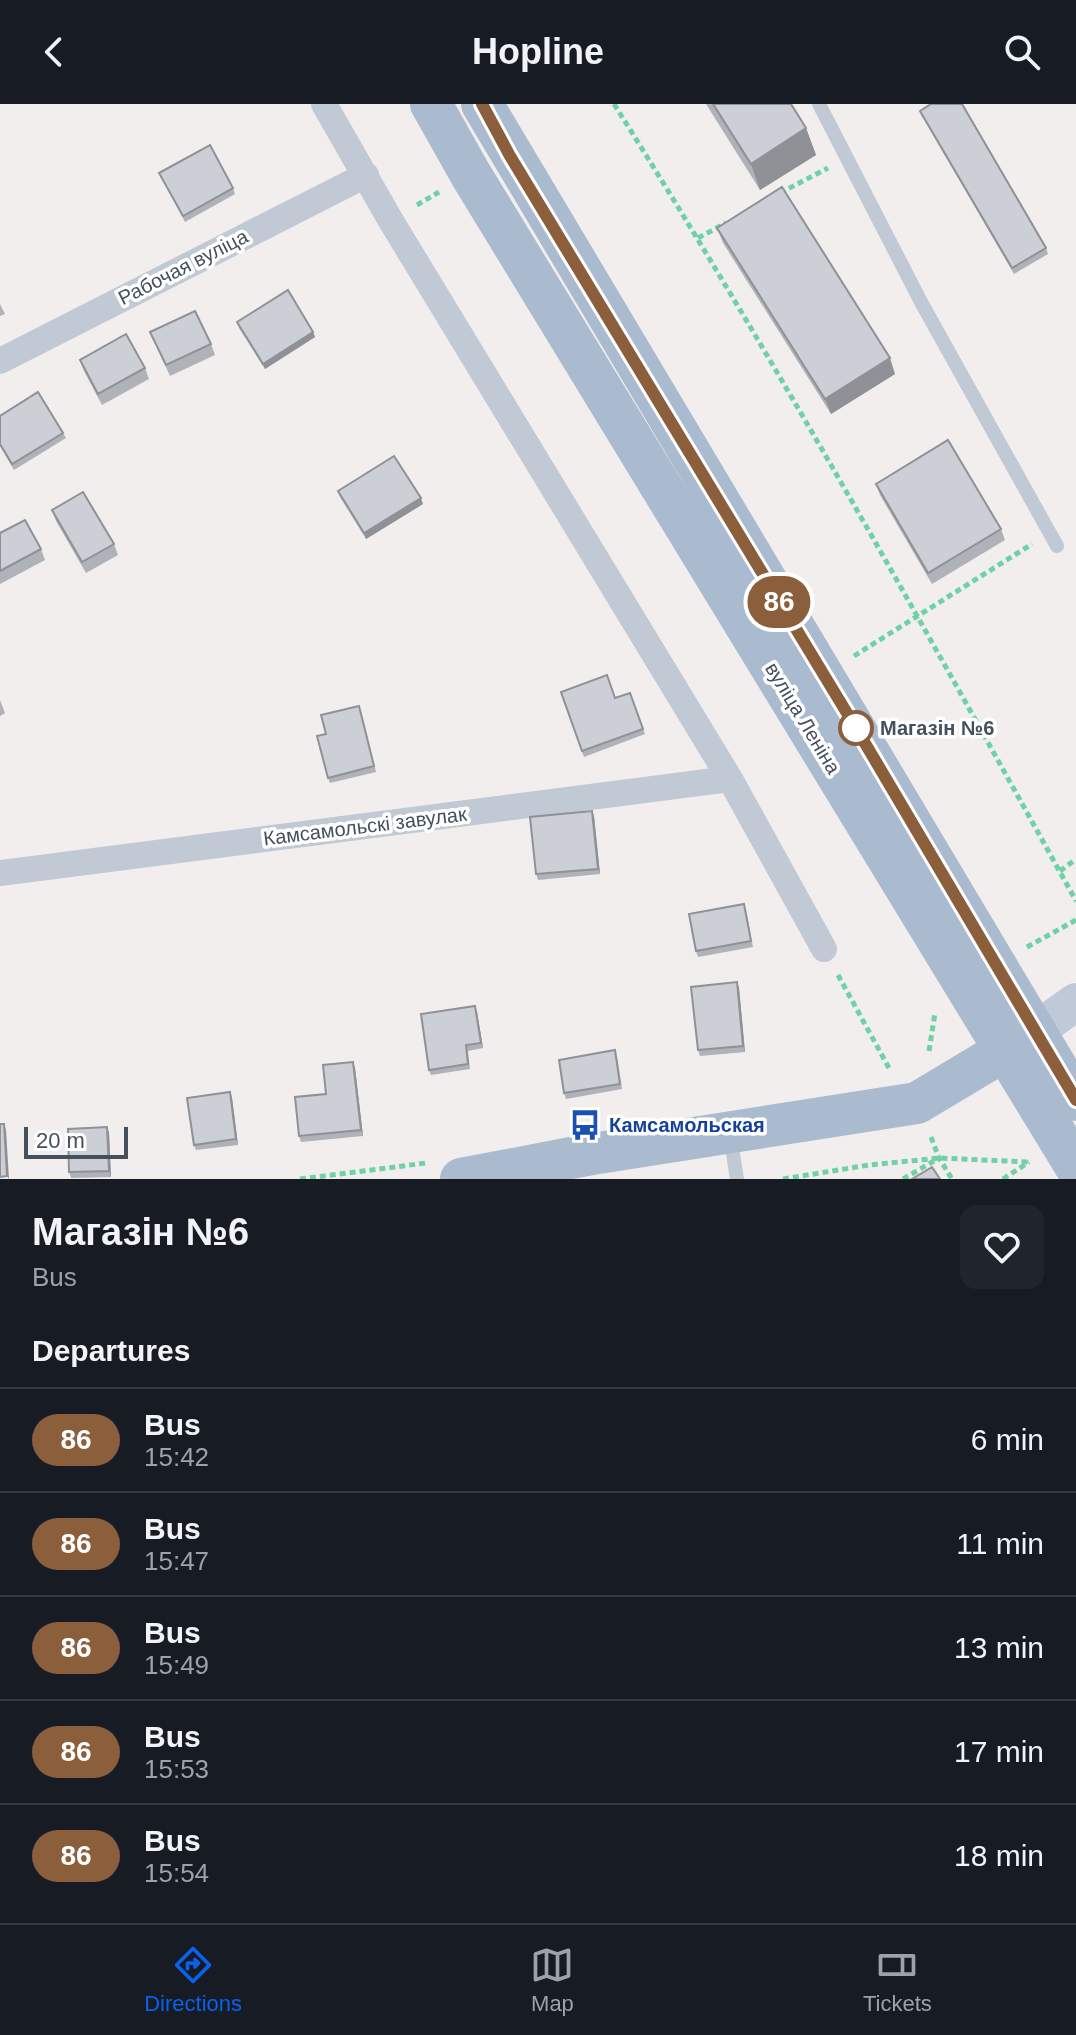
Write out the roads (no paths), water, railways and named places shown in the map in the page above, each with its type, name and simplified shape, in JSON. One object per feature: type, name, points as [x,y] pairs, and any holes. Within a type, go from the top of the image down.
[{"type":"main road","name":"вуліца Леніна","points":[[452,110],[479,189],[1020,1041],[1076,1167]]},
{"type":"main road","points":[[450,1170],[592,1154],[917,1103],[1020,1041],[1076,1002]]},
{"type":"main road","name":"вуліца Леніна","points":[[1020,1041],[1076,1100]]},
{"type":"street","points":[[324,104],[391,221],[730,779],[824,949]]},
{"type":"street","name":"Рабочая вуліца","points":[[0,361],[366,175]]},
{"type":"street","name":"Камсамольскі завулак","points":[[0,873],[730,779]]},
{"type":"lane","points":[[819,104],[921,302],[1054,540]]},
{"type":"lane","points":[[730,1134],[737,1179]]},
{"type":"place","name":"Магазін №6","points":[[856,728]]},
{"type":"place","name":"Камсамольская","points":[[585,1125]]}]
